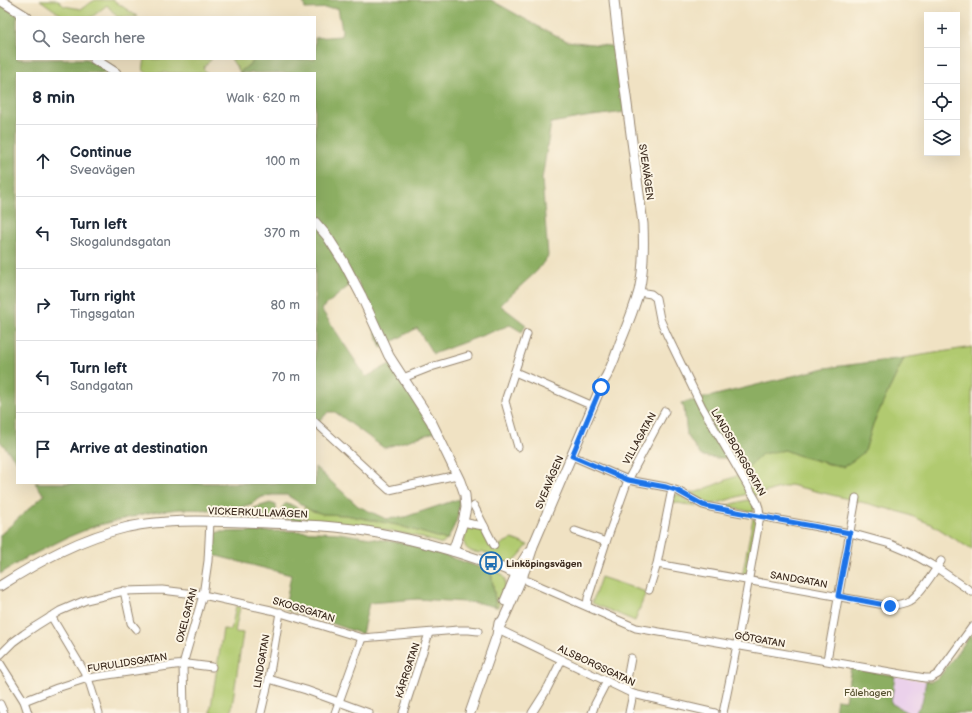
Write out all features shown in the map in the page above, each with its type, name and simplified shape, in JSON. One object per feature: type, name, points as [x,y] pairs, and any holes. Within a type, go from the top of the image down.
[{"type":"main road","points":[[0,0],[25,16]]},
{"type":"main road","name":"SVEAVÄGEN","points":[[470,713],[498,629],[501,613],[522,576],[521,564],[533,546],[603,382],[610,370],[631,316],[638,292],[643,263],[643,224],[614,0]]},
{"type":"main road","points":[[96,60],[114,72]]},
{"type":"main road","points":[[316,223],[327,236],[346,267],[386,350],[431,421],[463,489],[466,500],[464,522],[453,551]]},
{"type":"main road","name":"VICKERKULLAVÄGEN","points":[[0,586],[44,559],[81,542],[127,527],[182,521],[307,524],[347,528],[402,537],[482,560],[522,576]]},
{"type":"street","name":"LANDSBORGSGATAN","points":[[638,292],[648,293],[656,298],[660,319],[667,336],[702,407],[757,502],[759,508],[760,516],[724,713]]},
{"type":"street","points":[[518,447],[505,401],[528,334]]},
{"type":"street","points":[[403,378],[431,367],[468,356]]},
{"type":"street","points":[[515,372],[593,406]]},
{"type":"street","name":"VILLAGATAN","points":[[587,606],[588,598],[606,542],[628,480],[665,411]]},
{"type":"street","points":[[316,423],[389,490],[457,475]]},
{"type":"street","points":[[572,456],[628,480],[672,489],[710,507],[850,533],[890,544],[937,568],[972,592]]},
{"type":"street","points":[[649,590],[657,564],[672,489]]},
{"type":"street","points":[[827,660],[856,498]]},
{"type":"street","points":[[474,506],[494,545]]},
{"type":"street","name":"OXELGATAN","points":[[184,713],[183,664],[203,595],[208,561],[210,521]]},
{"type":"street","points":[[464,522],[484,526]]},
{"type":"street","points":[[575,531],[606,542]]},
{"type":"street","name":"SANDGATAN","points":[[657,564],[890,606],[908,602],[916,596],[941,561]]},
{"type":"street","name":"GÖTGATAN","points":[[522,576],[636,628],[931,678],[938,674],[972,627]]},
{"type":"street","name":"SKOGSGATAN","points":[[0,655],[13,642],[24,634],[51,616],[70,606],[86,600],[124,591],[162,590],[203,595],[280,612],[362,638],[458,630],[478,631]]},
{"type":"street","points":[[124,591],[131,623],[136,629]]},
{"type":"street","name":"LINDGATAN","points":[[261,713],[269,679],[280,612]]},
{"type":"street","points":[[51,616],[88,678],[99,713]]},
{"type":"street","name":"ALSBORGSGATAN","points":[[498,629],[633,694],[715,713]]},
{"type":"street","name":"KÄRRGATAN","points":[[403,713],[429,632]]},
{"type":"street","points":[[334,713],[362,638]]},
{"type":"street","points":[[625,690],[631,658]]},
{"type":"street","points":[[532,713],[546,691],[562,659]]},
{"type":"street","points":[[0,663],[24,702],[28,713]]},
{"type":"street","name":"FURULIDSGATAN","points":[[24,702],[57,688],[88,678],[183,664],[212,667]]},
{"type":"street","points":[[269,679],[306,690],[369,713]]},
{"type":"street","points":[[592,713],[607,681]]},
{"type":"street","points":[[629,713],[633,694]]},
{"type":"street","points":[[0,704],[4,713]]},
{"type":"shaded area","points":[[895,676],[926,681],[922,703],[915,713],[908,713],[891,703]]},
{"type":"green space","points":[[40,0],[58,0],[64,6],[81,9],[95,0],[113,0],[137,16],[116,16],[107,5],[93,16],[63,16]]},
{"type":"green space","points":[[303,0],[491,0],[567,41],[618,47],[625,112],[551,123],[542,179],[548,256],[537,271],[500,305],[526,325],[522,332],[510,325],[433,354],[417,328],[381,348],[358,282],[331,250],[350,285],[321,309],[366,377],[390,364],[435,432],[384,448],[335,412],[328,412],[316,425],[316,72],[240,72],[255,60],[316,60],[316,38],[341,36],[342,30],[338,8],[305,9]]},
{"type":"green space","points":[[0,4],[19,16],[16,16],[16,60],[89,60],[107,72],[16,72],[16,461],[0,441]]},
{"type":"green space","points":[[145,60],[211,60],[203,68],[206,72],[146,72],[143,70]]},
{"type":"green space","points":[[232,60],[255,60],[240,72]]},
{"type":"green space","points":[[972,347],[972,550],[933,525],[904,513],[790,485],[752,496],[750,493],[714,504],[705,503],[690,492],[697,492],[741,474],[762,454],[785,450],[832,465],[865,451],[873,424],[904,358]]},
{"type":"green space","points":[[904,358],[873,424],[865,451],[843,467],[800,456],[785,450],[762,454],[741,474],[728,458],[701,456],[687,435],[684,408],[681,403],[825,368]]},
{"type":"green space","points":[[316,468],[358,506],[386,519],[405,517],[459,499],[459,511],[447,540],[397,525],[346,515],[323,514],[310,510],[287,495],[272,495],[262,497],[251,504],[238,508],[211,510],[180,509],[152,512],[95,526],[66,538],[24,559],[0,574],[0,535],[44,495],[36,484],[316,484]]},
{"type":"green space","points":[[676,494],[681,496],[698,507],[673,502]]},
{"type":"green space","points":[[747,500],[752,501],[754,511],[751,512],[726,506]]},
{"type":"green space","points":[[270,503],[276,505],[277,517],[251,518],[249,516],[254,508]]},
{"type":"green space","points":[[286,503],[300,511],[302,517],[301,521],[283,518],[282,507]]},
{"type":"green space","points":[[304,505],[310,510],[323,514],[346,515],[397,525],[447,540],[442,544],[416,536],[361,526],[305,519]]},
{"type":"green space","points":[[753,518],[756,525],[747,575],[742,577]]},
{"type":"green space","points":[[468,528],[480,530],[492,549],[497,548],[503,543],[512,539],[528,545],[518,557],[509,564],[506,564],[496,560],[496,557],[481,551],[480,553],[474,552],[467,548],[464,542]]},
{"type":"green space","points":[[293,531],[339,533],[414,545],[491,571],[496,607],[479,603],[417,599],[369,603],[362,634],[317,618],[287,610],[285,607],[291,575],[213,555],[215,535],[218,532]]},
{"type":"green space","points":[[491,571],[502,574],[505,579],[505,585],[498,607],[496,607]]},
{"type":"green space","points":[[601,577],[646,592],[635,621],[592,603]]},
{"type":"green space","points":[[236,606],[240,607],[235,632],[243,633],[231,713],[210,713],[223,629],[231,630]]},
{"type":"green space","name":"Fålehagen","points":[[972,633],[972,713],[915,713],[922,703],[926,681],[933,680],[940,676]]},
{"type":"green space","name":"Fålehagen","points":[[851,668],[895,676],[891,703],[908,713],[835,713],[837,699],[845,700]]},
{"type":"place","name":"Linköpingsvägen","points":[[491,563]]},
{"type":"route","points":[[601,387],[572,456],[628,480],[666,487],[678,491],[703,505],[717,509],[850,533],[838,596],[890,606]]}]
